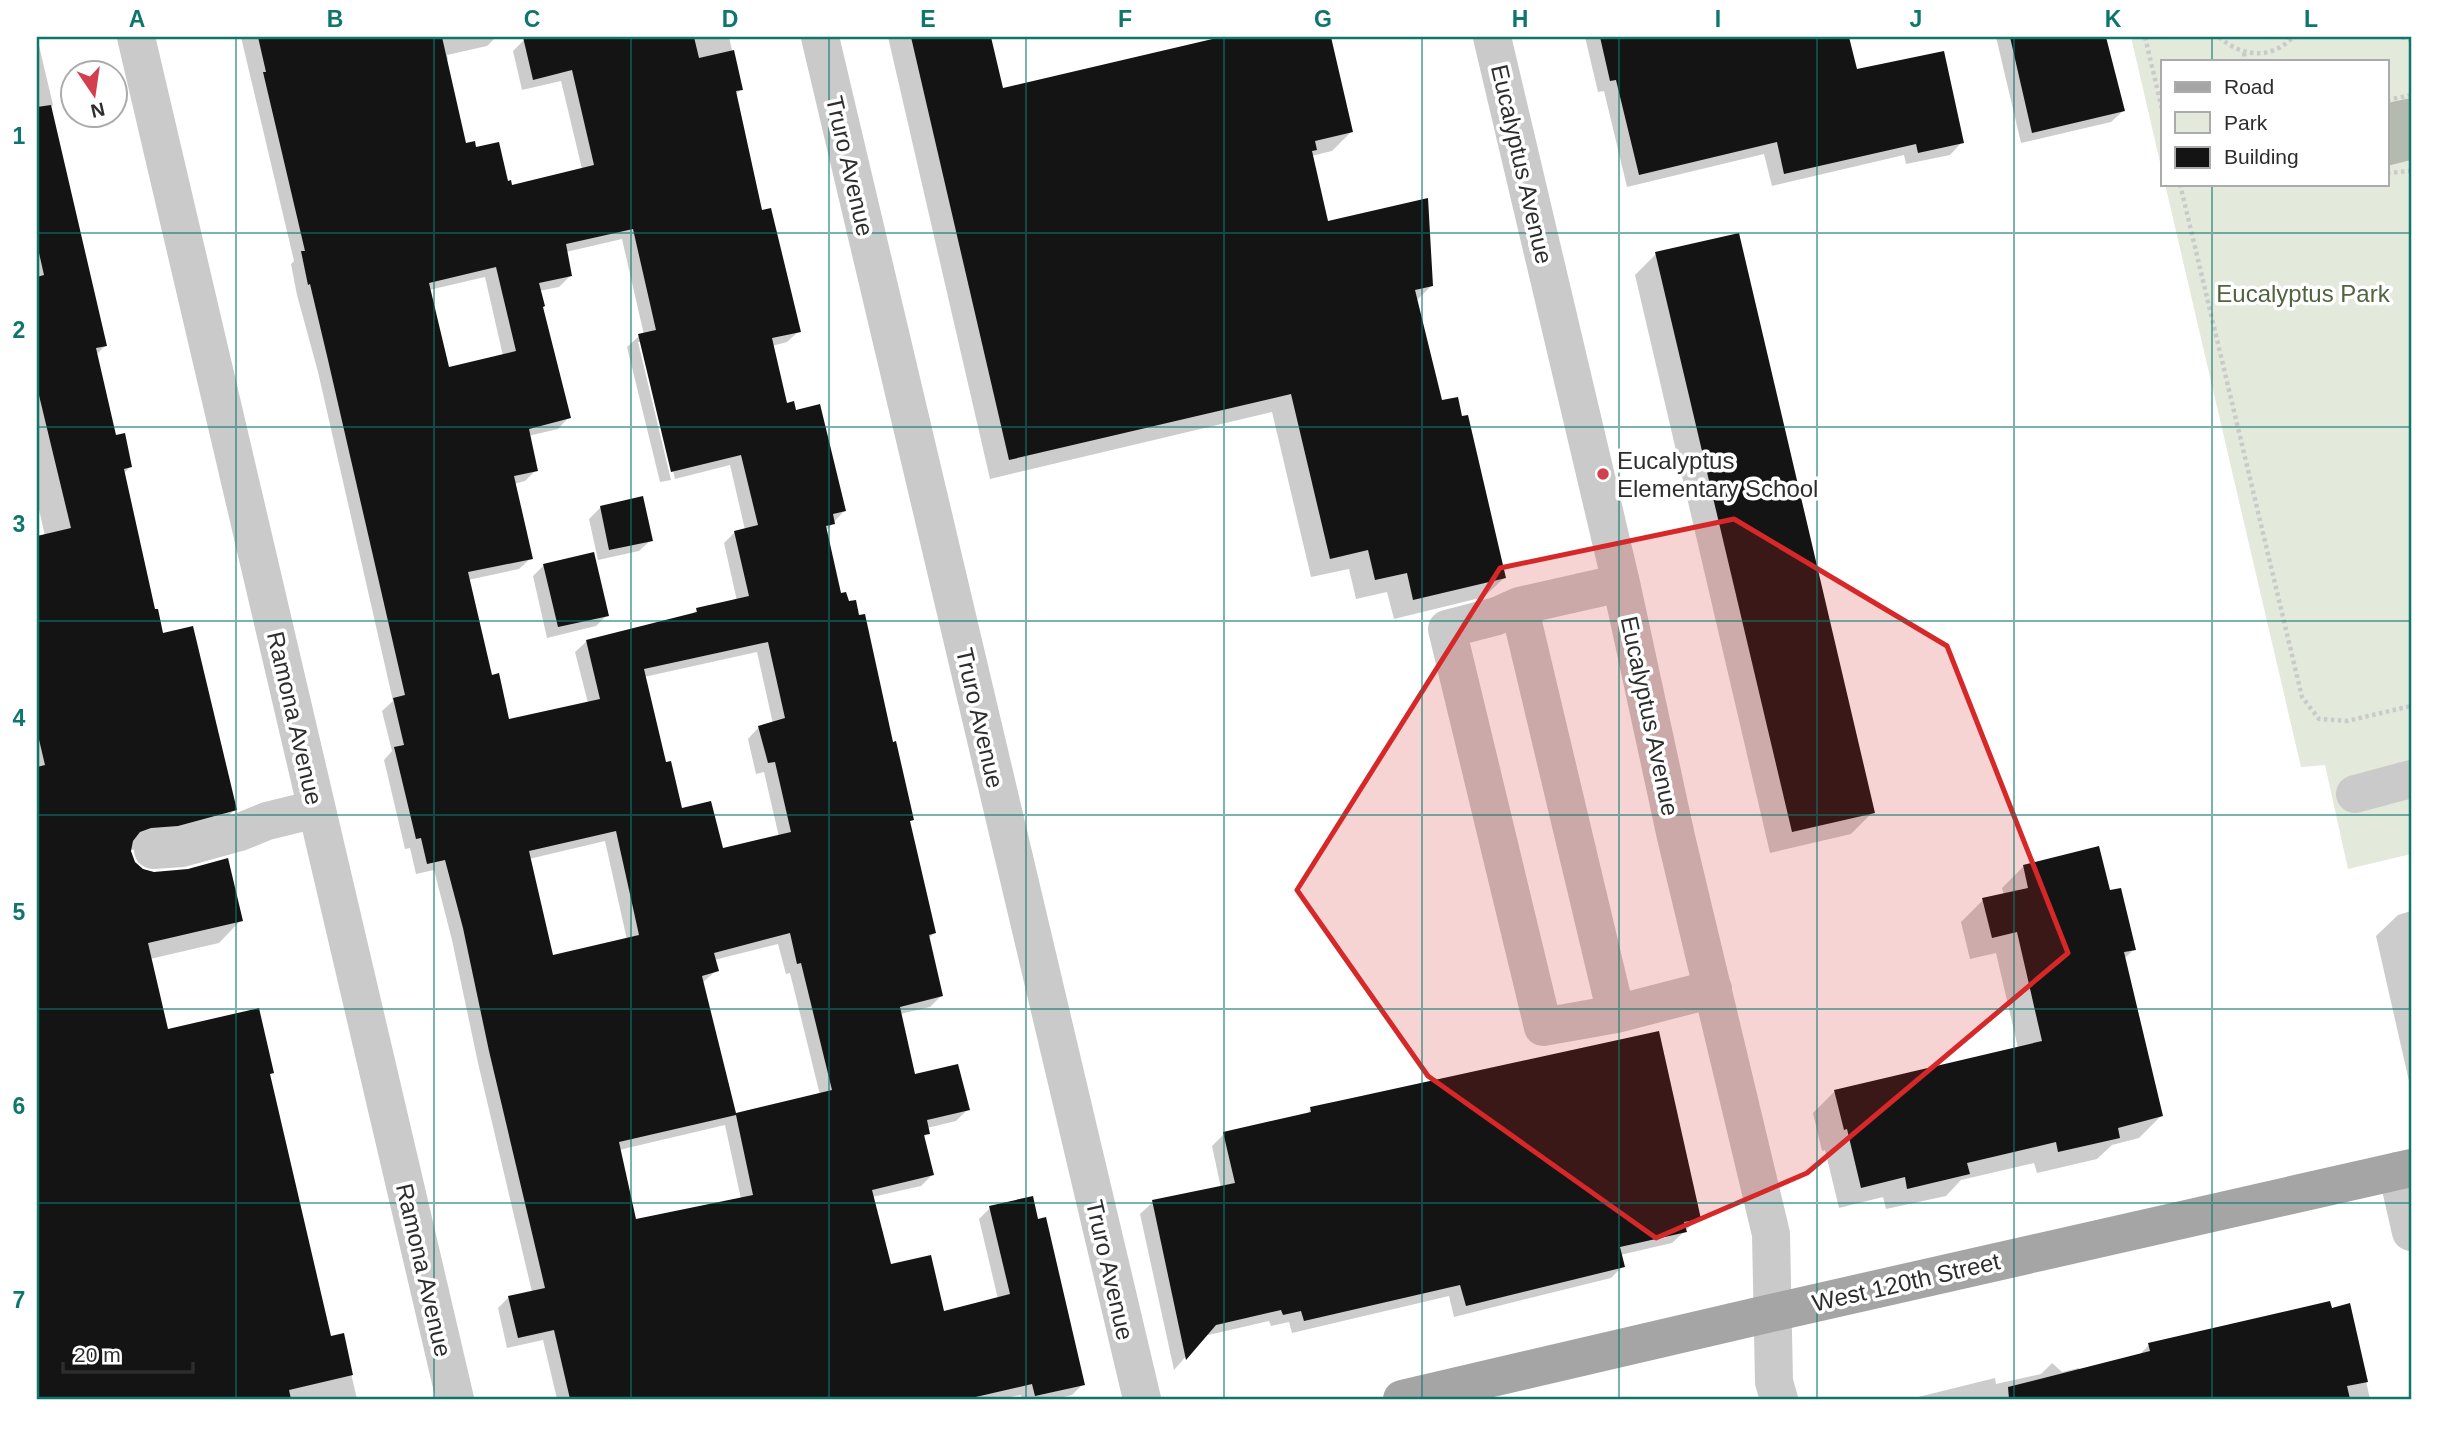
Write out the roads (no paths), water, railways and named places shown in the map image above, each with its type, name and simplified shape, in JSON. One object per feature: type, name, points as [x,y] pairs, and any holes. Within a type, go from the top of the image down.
[{"type":"main road","name":"West 120th Street","points":[[1402,1399],[2404,1170]]},
{"type":"street","name":"Ramona Avenue","points":[[136,37],[454,1399]]},
{"type":"street","name":"Truro Avenue","points":[[820,37],[1142,1399]]},
{"type":"street","name":"Eucalyptus Avenue","points":[[1492,37],[1621,583],[1676,837],[1771,1234],[1774,1382],[1779,1399]]},
{"type":"street","points":[[1621,583],[1519,606],[1497,616],[1447,629],[1543,1027],[1616,1014],[1713,989]]},
{"type":"street","points":[[1519,606],[1616,1014]]},
{"type":"street","points":[[2355,794],[2411,779]]},
{"type":"street","points":[[153,850],[182,848],[240,832],[267,821],[316,809]]},
{"type":"street","points":[[2404,1170],[2411,1233]]},
{"type":"place","name":"Eucalyptus Elementary School","points":[[1603,474]]},
{"type":"park label","name":"Eucalyptus Park","points":[[2303,293]]}]
